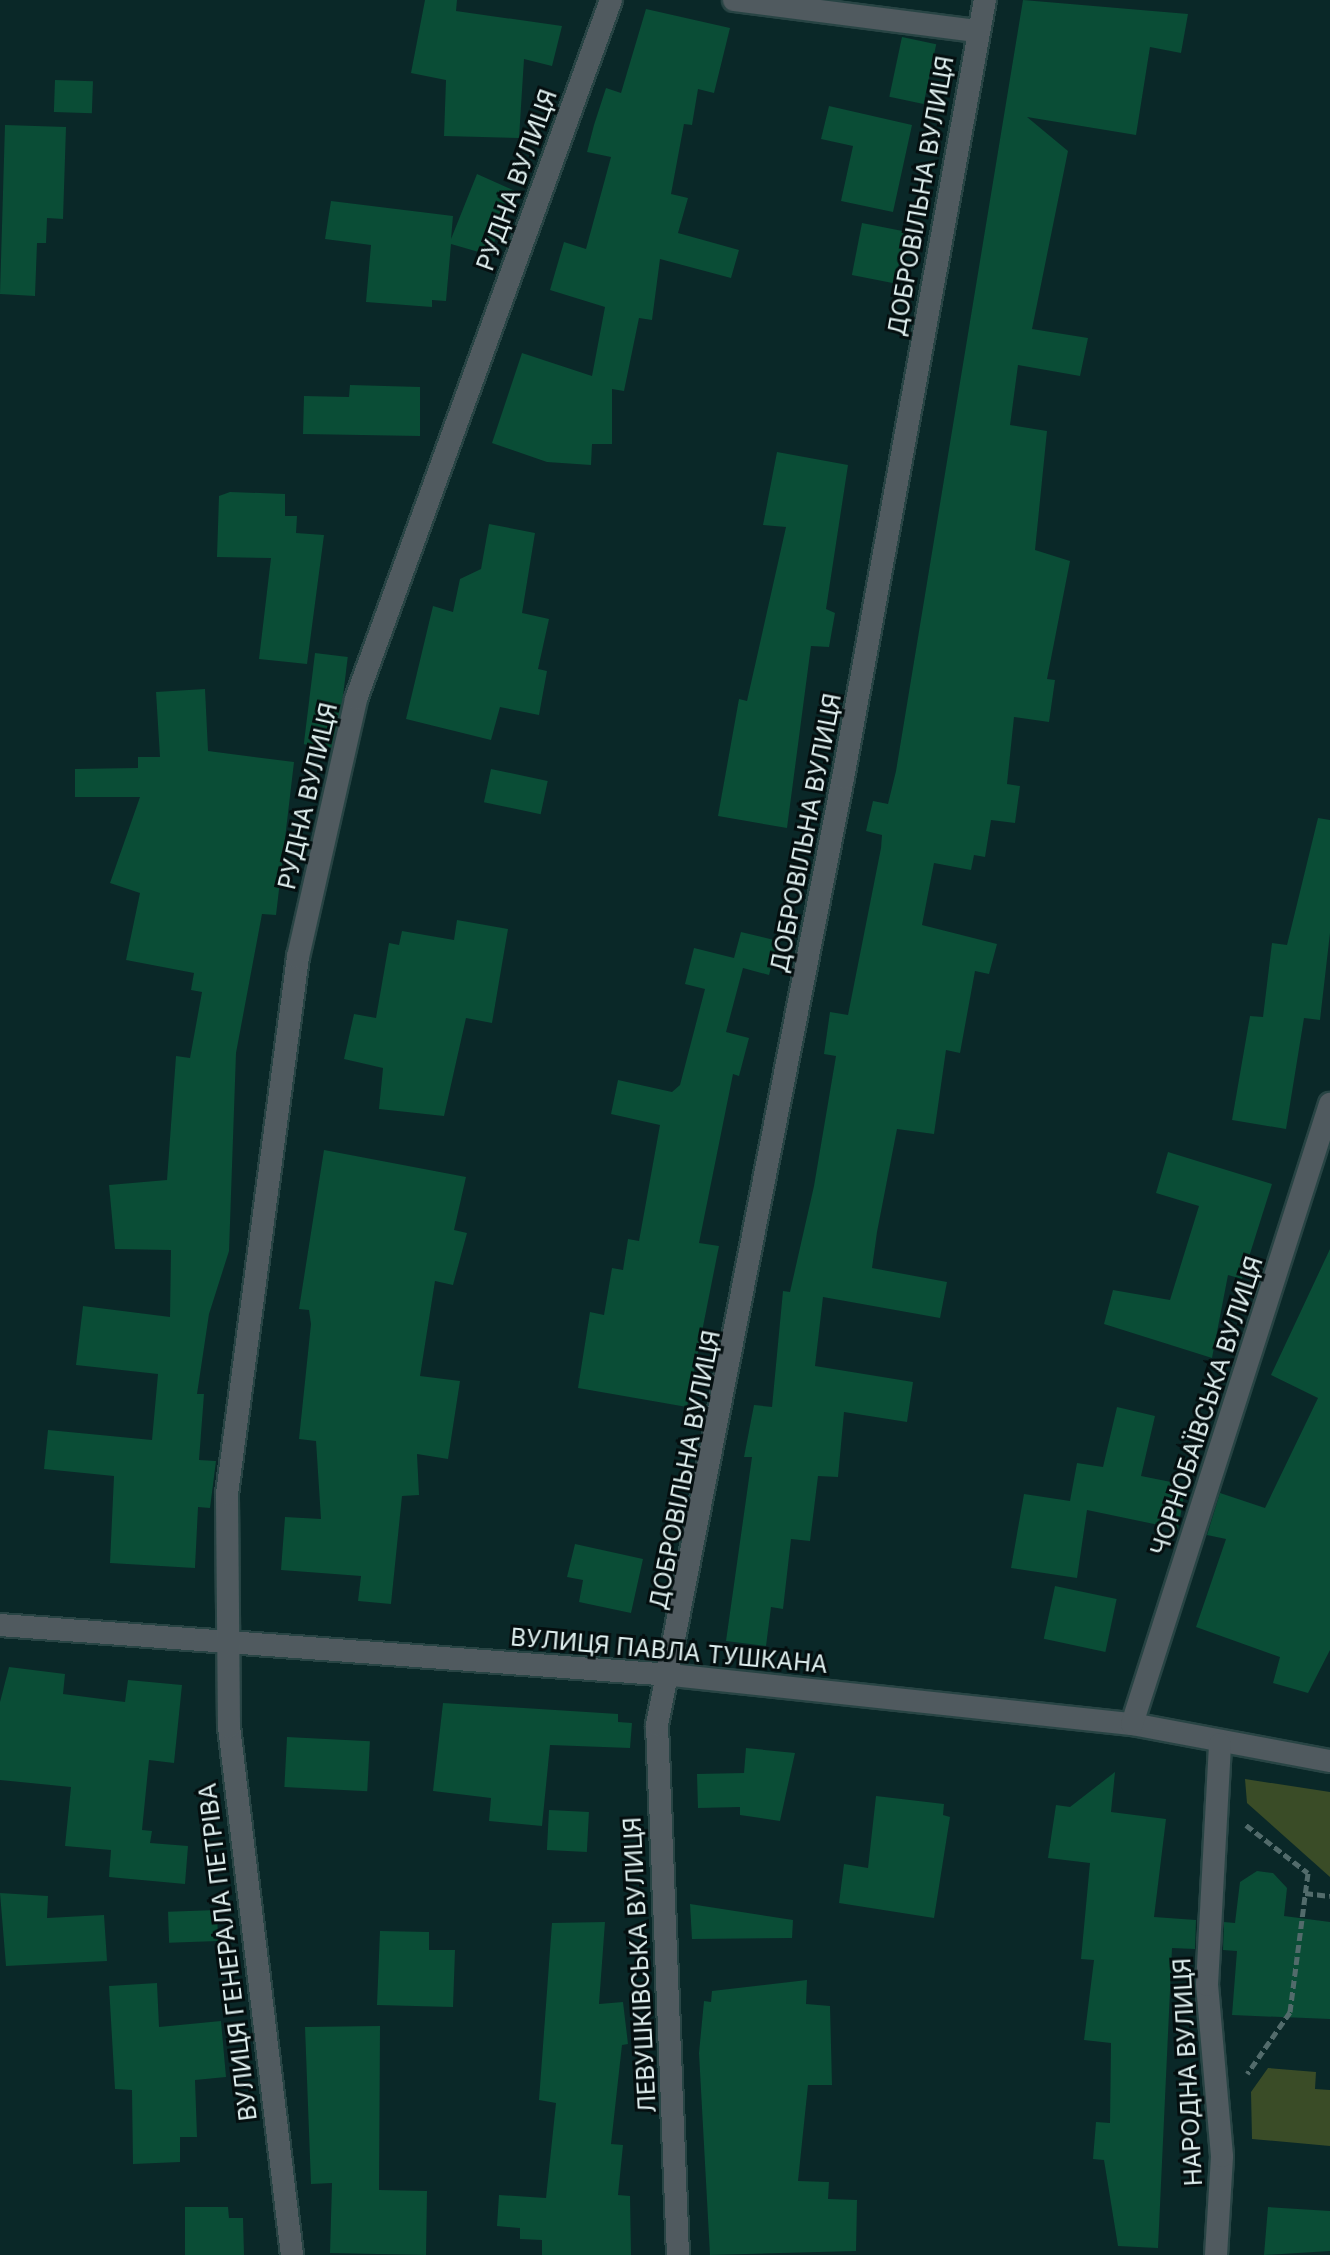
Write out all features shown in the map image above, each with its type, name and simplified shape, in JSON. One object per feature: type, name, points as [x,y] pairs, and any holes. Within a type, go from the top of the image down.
[{"type":"street","name":"РУДНА ВУЛИЦЯ","points":[[229,1643],[227,1494],[298,957],[356,699],[611,0]]},
{"type":"street","points":[[734,0],[977,31]]},
{"type":"street","name":"ДОБРОВІЛЬНА ВУЛИЦЯ","points":[[672,1675],[985,0]]},
{"type":"street","name":"ЧОРНОБАЇВСЬКА ВУЛИЦЯ","points":[[1132,1724],[1330,1104]]},
{"type":"street","name":"ВУЛИЦЯ ПАВЛА ТУШКАНА","points":[[0,1625],[672,1675],[1132,1724],[1220,1744],[1330,1761]]},
{"type":"street","name":"ВУЛИЦЯ ГЕНЕРАЛА ПЕТРІВА","points":[[229,1643],[230,1743],[292,2255]]},
{"type":"street","name":"ЛЕВУШКІВСЬКА ВУЛИЦЯ","points":[[672,1675],[657,1725],[656,1761],[678,2255]]},
{"type":"street","name":"НАРОДНА ВУЛИЦЯ","points":[[1216,2255],[1217,2103],[1207,1985],[1220,1744]]},
{"type":"path","points":[[1217,1803],[1308,1873],[1290,2012],[1255,2067],[1217,2103]]},
{"type":"path","points":[[1305,1893],[1330,1896]]},
{"type":"green space","points":[[1245,1779],[1330,1792],[1330,1877],[1247,1803]]},
{"type":"green space","points":[[1268,2068],[1316,2072],[1315,2089],[1330,2090],[1330,2146],[1252,2139],[1251,2092]]},
{"type":"building","points":[[425,0],[457,0],[456,11],[562,26],[552,66],[524,59],[519,138],[444,136],[446,80],[411,73]]},
{"type":"building","points":[[1023,0],[1188,14],[1181,53],[1150,47],[1136,135],[1027,117],[1068,151],[1032,329],[1088,338],[1080,376],[1018,365],[1010,425],[1047,431],[1035,550],[1070,561],[1047,679],[1055,680],[1049,722],[1014,717],[1007,784],[1020,786],[1015,823],[991,820],[985,857],[974,855],[971,870],[934,863],[922,925],[997,944],[989,974],[975,971],[960,1053],[946,1050],[934,1134],[897,1129],[877,1232],[872,1268],[947,1282],[940,1318],[823,1297],[815,1366],[913,1382],[907,1422],[844,1412],[838,1477],[818,1476],[810,1541],[791,1539],[783,1609],[771,1607],[766,1646],[726,1641],[752,1457],[744,1457],[754,1405],[772,1407],[783,1291],[790,1292],[814,1186],[836,1056],[824,1054],[830,1012],[848,1015],[881,848],[882,835],[866,831],[873,801],[888,804],[896,771]]},
{"type":"building","points":[[646,9],[730,28],[714,93],[698,89],[692,125],[684,124],[671,194],[688,198],[678,233],[739,250],[731,278],[660,259],[652,320],[639,318],[624,391],[612,389],[612,444],[592,444],[591,465],[547,462],[492,443],[522,353],[592,376],[605,307],[550,290],[564,242],[586,249],[611,157],[587,152],[606,88],[621,93]]},
{"type":"building","points":[[902,37],[936,44],[924,104],[889,97]]},
{"type":"building","points":[[55,80],[93,81],[92,113],[54,112]]},
{"type":"building","points":[[829,106],[912,125],[893,212],[841,201],[853,146],[821,139]]},
{"type":"building","points":[[5,125],[66,127],[63,219],[47,218],[46,243],[37,243],[35,296],[0,294]]},
{"type":"building","points":[[477,174],[515,191],[489,255],[451,244],[446,301],[432,300],[432,307],[366,302],[371,245],[325,239],[331,201],[453,216],[451,239]]},
{"type":"building","points":[[862,223],[905,231],[895,283],[852,275]]},
{"type":"building","points":[[350,385],[420,387],[420,436],[303,434],[304,396],[349,397]]},
{"type":"building","points":[[777,452],[848,465],[826,609],[835,613],[829,647],[811,646],[787,828],[718,816],[739,699],[747,701],[786,527],[763,525]]},
{"type":"building","points":[[230,492],[285,494],[285,516],[297,516],[296,533],[324,535],[307,664],[259,659],[271,558],[217,557],[219,496]]},
{"type":"building","points":[[489,524],[535,533],[522,613],[549,619],[538,669],[547,671],[539,715],[500,707],[491,740],[406,719],[433,606],[453,612],[460,579],[481,569]]},
{"type":"building","points":[[315,653],[348,657],[337,748],[304,744]]},
{"type":"building","points":[[205,689],[208,751],[294,762],[276,915],[262,914],[236,1053],[229,1251],[209,1314],[197,1394],[204,1394],[199,1460],[216,1461],[210,1508],[198,1507],[195,1568],[110,1563],[114,1476],[44,1469],[48,1430],[152,1440],[158,1374],[76,1365],[83,1306],[170,1317],[171,1250],[115,1249],[109,1185],[167,1180],[176,1056],[190,1058],[202,992],[191,990],[194,973],[126,960],[140,893],[110,883],[140,797],[75,797],[75,769],[138,768],[138,757],[160,757],[156,692]]},
{"type":"building","points":[[491,769],[548,781],[541,814],[484,802]]},
{"type":"building","points":[[1318,818],[1330,820],[1330,933],[1320,1020],[1304,1018],[1286,1129],[1232,1120],[1250,1016],[1263,1017],[1272,943],[1287,945]]},
{"type":"building","points":[[457,920],[508,929],[492,1023],[466,1018],[444,1116],[379,1109],[383,1068],[344,1059],[354,1014],[376,1018],[389,943],[399,945],[402,931],[454,940]]},
{"type":"building","points":[[741,932],[778,941],[769,975],[743,968],[726,1032],[749,1038],[739,1076],[733,1074],[699,1243],[719,1246],[687,1407],[578,1388],[590,1312],[604,1315],[612,1268],[623,1270],[628,1239],[639,1241],[660,1125],[611,1114],[618,1080],[672,1092],[680,1085],[705,989],[685,984],[694,948],[734,958]]},
{"type":"building","points":[[324,1150],[466,1177],[454,1230],[467,1233],[453,1285],[435,1281],[420,1376],[460,1381],[448,1459],[417,1454],[419,1495],[402,1496],[391,1604],[358,1601],[361,1576],[281,1570],[285,1517],[321,1519],[316,1441],[299,1439],[311,1324],[309,1310],[299,1309]]},
{"type":"building","points":[[1168,1152],[1272,1184],[1242,1279],[1228,1275],[1212,1358],[1104,1324],[1113,1290],[1170,1300],[1199,1206],[1156,1193]]},
{"type":"building","points":[[1330,1249],[1330,1650],[1308,1693],[1273,1683],[1280,1657],[1196,1627],[1226,1539],[1207,1535],[1220,1493],[1265,1508],[1318,1398],[1271,1375]]},
{"type":"building","points":[[1117,1407],[1155,1416],[1141,1476],[1186,1485],[1178,1529],[1087,1510],[1077,1578],[1011,1568],[1024,1494],[1070,1501],[1077,1463],[1103,1467]]},
{"type":"building","points":[[575,1544],[643,1559],[631,1613],[579,1602],[583,1580],[567,1577]]},
{"type":"building","points":[[1055,1586],[1117,1599],[1105,1652],[1044,1639]]},
{"type":"building","points":[[9,1667],[65,1674],[63,1694],[125,1702],[128,1680],[182,1685],[174,1763],[149,1760],[142,1830],[152,1831],[150,1843],[188,1846],[185,1884],[109,1877],[111,1850],[65,1846],[71,1787],[0,1780],[0,1702]]},
{"type":"building","points":[[443,1703],[618,1714],[618,1722],[632,1723],[630,1748],[550,1745],[542,1826],[489,1821],[491,1798],[433,1791]]},
{"type":"building","points":[[287,1737],[370,1741],[367,1791],[284,1787]]},
{"type":"building","points":[[746,1748],[795,1753],[780,1821],[740,1815],[740,1807],[698,1808],[697,1774],[744,1773]]},
{"type":"building","points":[[1115,1772],[1111,1812],[1166,1819],[1154,1917],[1196,1920],[1195,1949],[1172,1948],[1158,2248],[1118,2246],[1104,2160],[1093,2159],[1096,2122],[1110,2123],[1111,2043],[1084,2040],[1094,1960],[1081,1959],[1090,1863],[1048,1858],[1056,1805],[1070,1807]]},
{"type":"building","points":[[876,1796],[944,1804],[943,1815],[950,1817],[934,1918],[839,1903],[844,1864],[868,1868]]},
{"type":"building","points":[[549,1810],[589,1812],[587,1852],[547,1850]]},
{"type":"building","points":[[1257,1871],[1273,1873],[1287,1888],[1284,1916],[1330,1922],[1330,2019],[1232,2015],[1237,1951],[1223,1950],[1224,1922],[1235,1923],[1240,1882]]},
{"type":"building","points":[[0,1893],[48,1896],[47,1918],[104,1915],[107,1961],[6,1966]]},
{"type":"building","points":[[690,1904],[793,1920],[792,1938],[692,1939]]},
{"type":"building","points":[[217,1910],[218,1941],[169,1943],[168,1912]]},
{"type":"building","points":[[605,1922],[599,2004],[623,2002],[628,2044],[622,2045],[611,2144],[623,2145],[618,2195],[630,2196],[631,2255],[542,2255],[542,2240],[520,2239],[520,2228],[497,2226],[499,2195],[546,2198],[556,2103],[539,2100],[552,1923]]},
{"type":"building","points":[[380,1931],[429,1932],[429,1950],[455,1950],[453,2007],[377,2005]]},
{"type":"building","points":[[807,1980],[806,2004],[830,2006],[832,2085],[808,2085],[798,2181],[829,2182],[828,2199],[857,2200],[856,2251],[710,2255],[699,2053],[704,2001],[711,2002],[712,1991]]},
{"type":"building","points":[[157,1983],[159,2027],[221,2021],[226,2077],[195,2080],[197,2137],[180,2137],[180,2162],[133,2164],[132,2090],[115,2089],[109,1986]]},
{"type":"building","points":[[380,2026],[379,2190],[427,2191],[426,2255],[330,2253],[332,2183],[311,2184],[305,2027]]},
{"type":"building","points":[[185,2207],[228,2207],[229,2218],[243,2218],[244,2255],[185,2255]]},
{"type":"building","points":[[1268,2207],[1330,2211],[1330,2251],[1264,2255]]}]
